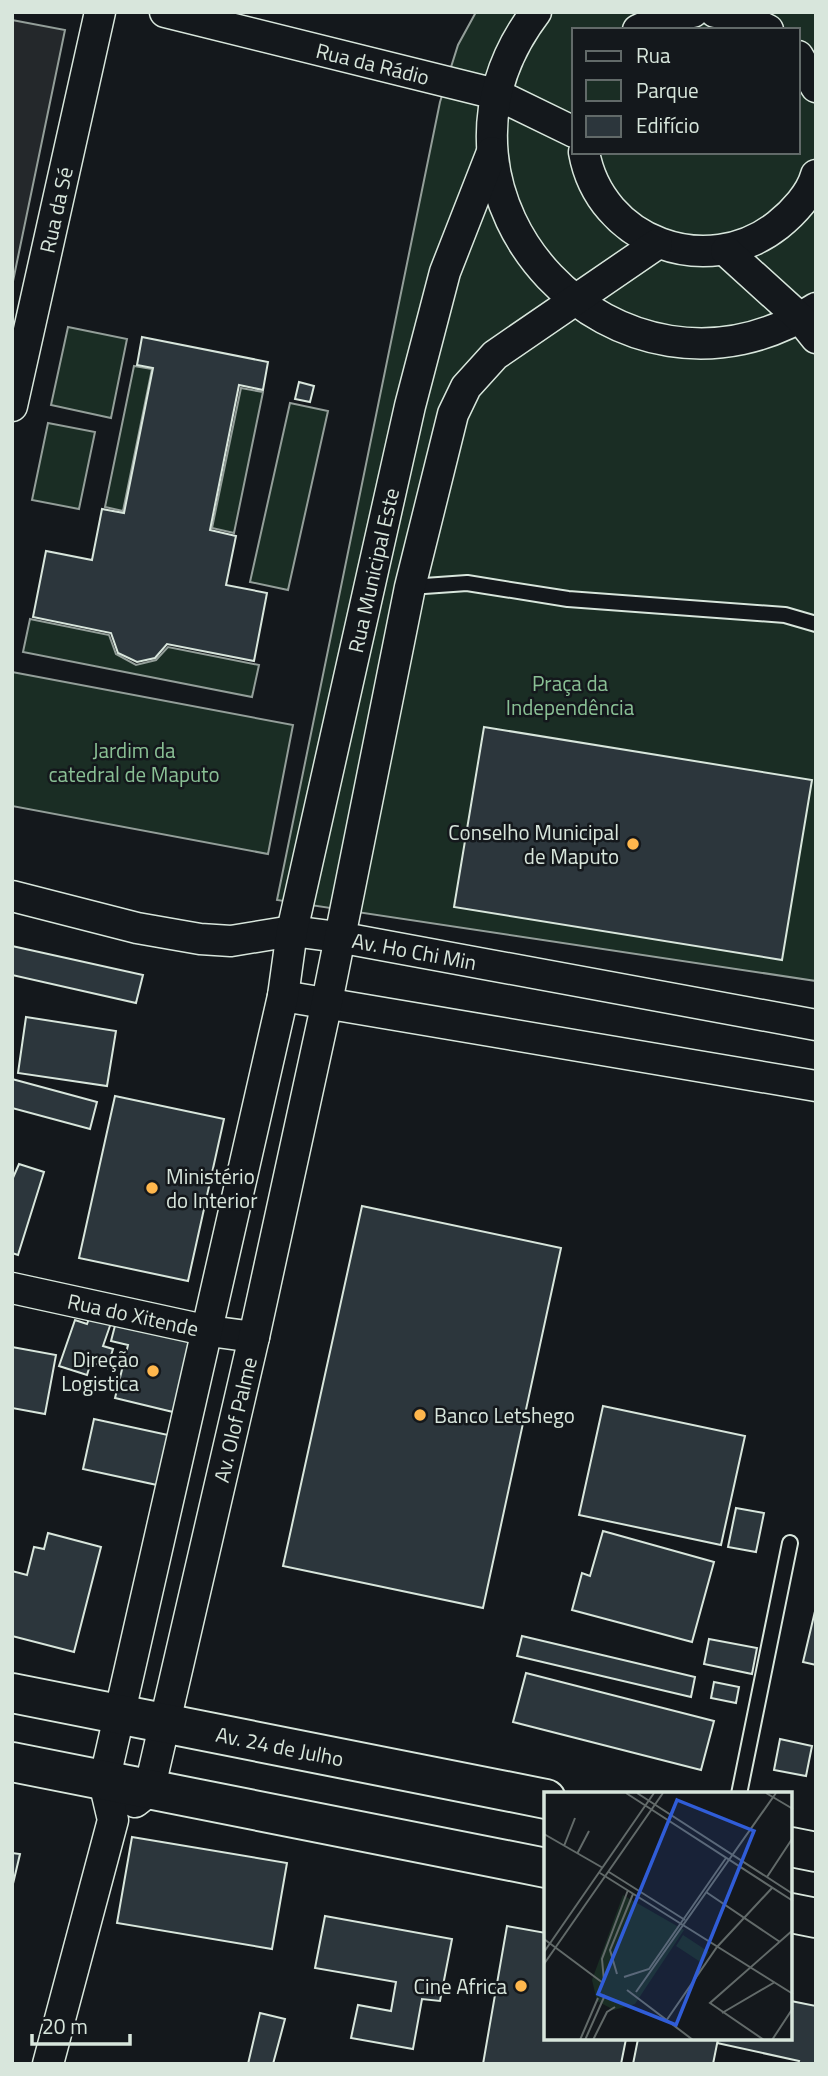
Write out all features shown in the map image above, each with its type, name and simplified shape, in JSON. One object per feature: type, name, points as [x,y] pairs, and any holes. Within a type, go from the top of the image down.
[{"type":"main road","name":"Av. 24 de Julho","points":[[12,1693],[544,1799]]},
{"type":"main road","points":[[12,1762],[544,1867]]},
{"type":"main road","points":[[793,1847],[816,1852]]},
{"type":"main road","points":[[793,1913],[816,1918]]},
{"type":"street","name":"Rua da Sé","points":[[12,407],[18,349],[100,12]]},
{"type":"street","name":"Rua da Rádio","points":[[165,12],[496,94],[572,131]]},
{"type":"street","points":[[536,12],[518,36],[496,94],[492,152],[505,209],[533,260],[574,302],[626,331],[684,344],[743,340],[810,321]]},
{"type":"street","points":[[640,28],[653,12]]},
{"type":"street","points":[[642,28],[668,16],[693,12]]},
{"type":"street","points":[[715,12],[740,16],[764,28]]},
{"type":"street","points":[[767,12],[778,28]]},
{"type":"street","points":[[800,59],[816,87]]},
{"type":"street","name":"Rua Municipal Este","points":[[283,996],[292,931],[445,272],[492,152]]},
{"type":"street","points":[[584,154],[587,170],[603,201],[627,227],[657,244],[691,252],[726,251],[762,237],[793,213],[816,174]]},
{"type":"street","name":"Rua Municipal Este","points":[[327,1002],[410,587],[453,414],[466,387],[495,355],[657,244]]},
{"type":"street","points":[[726,251],[810,321]]},
{"type":"street","points":[[423,361],[466,387]]},
{"type":"street","name":"Av. Ho Chi Min","points":[[12,896],[137,928],[200,939],[231,941],[292,931],[338,937],[816,1026]]},
{"type":"street","points":[[48,2064],[113,1820],[104,1782],[209,1331],[283,996],[816,1086]]},
{"type":"street","name":"Av. Olof Palme","points":[[149,1791],[254,1337],[327,1002]]},
{"type":"street","name":"Rua do Xitende","points":[[12,1288],[209,1331],[254,1337]]},
{"type":"street","points":[[113,1820],[149,1791]]},
{"type":"lane","points":[[410,587],[467,583],[568,598],[785,615],[816,624]]},
{"type":"lane","points":[[739,1792],[790,1543]]},
{"type":"green space","name":"Praça da Independência","points":[[476,12],[816,12],[816,981],[277,900],[440,102],[458,45]]},
{"type":"green space","points":[[68,327],[127,339],[111,418],[51,405]]},
{"type":"green space","points":[[134,366],[152,369],[123,511],[105,507]]},
{"type":"green space","points":[[241,388],[263,392],[234,533],[212,528]]},
{"type":"green space","points":[[290,403],[328,411],[288,590],[250,582]]},
{"type":"green space","points":[[48,423],[95,432],[79,509],[32,500]]},
{"type":"green space","name":"Jardim da catedral de Maputo","points":[[30,619],[109,635],[116,654],[136,665],[156,660],[168,647],[259,665],[252,697],[23,652]]},
{"type":"green space","name":"Jardim da catedral de Maputo","points":[[12,672],[293,725],[268,854],[12,806]]},
{"type":"shaded area","points":[[12,20],[65,30],[12,286]]},
{"type":"building","points":[[142,337],[268,362],[263,390],[239,385],[210,530],[236,536],[226,585],[267,593],[254,661],[167,644],[155,658],[137,662],[118,653],[111,633],[33,617],[46,551],[92,560],[102,509],[124,513],[153,368],[137,365]]},
{"type":"building","points":[[299,382],[314,386],[310,402],[295,399]]},
{"type":"building","name":"Conselho Municipal de Maputo","points":[[484,727],[812,780],[782,960],[454,907]]},
{"type":"building","points":[[12,946],[143,975],[136,1003],[12,975]]},
{"type":"building","points":[[26,1017],[116,1031],[107,1086],[18,1073]]},
{"type":"building","points":[[12,1079],[97,1102],[90,1129],[12,1108]]},
{"type":"building","name":"Ministério do Interior","points":[[115,1096],[224,1119],[188,1281],[79,1258]]},
{"type":"building","points":[[19,1164],[44,1172],[18,1255],[12,1253],[12,1180]]},
{"type":"building","points":[[362,1206],[561,1248],[483,1608],[283,1566]]},
{"type":"building","points":[[90,1316],[111,1323],[103,1346],[113,1349],[107,1368],[91,1362],[87,1375],[59,1366],[75,1320],[87,1324]]},
{"type":"building","name":"Direção Logistica","points":[[117,1318],[193,1337],[173,1412],[115,1398],[128,1345],[111,1341]]},
{"type":"building","points":[[12,1347],[56,1355],[45,1414],[12,1408]]},
{"type":"building","points":[[603,1406],[745,1436],[721,1545],[579,1515]]},
{"type":"building","points":[[94,1419],[168,1435],[157,1485],[83,1469]]},
{"type":"building","points":[[736,1508],[764,1513],[756,1552],[728,1547]]},
{"type":"building","points":[[603,1531],[714,1562],[692,1642],[572,1610],[582,1573],[590,1576]]},
{"type":"building","points":[[48,1533],[101,1547],[74,1652],[12,1636],[12,1571],[27,1575],[34,1547],[44,1549]]},
{"type":"building","points":[[816,1607],[816,1665],[803,1662]]},
{"type":"building","points":[[522,1636],[695,1677],[691,1697],[517,1656]]},
{"type":"building","points":[[709,1639],[757,1648],[752,1674],[704,1664]]},
{"type":"building","points":[[526,1673],[714,1721],[701,1770],[513,1722]]},
{"type":"building","points":[[714,1682],[739,1687],[736,1703],[711,1698]]},
{"type":"building","points":[[780,1739],[812,1746],[806,1776],[774,1770]]},
{"type":"building","points":[[132,1837],[287,1863],[272,1949],[117,1923]]},
{"type":"building","points":[[12,1853],[20,1854],[12,1888]]},
{"type":"building","points":[[325,1916],[452,1939],[440,2001],[422,1999],[413,2049],[351,2038],[358,2005],[391,2011],[396,1982],[315,1968]]},
{"type":"building","name":"Cine Africa","points":[[507,1926],[544,1933],[544,2041],[626,2041],[621,2064],[483,2064]]},
{"type":"building","points":[[793,2001],[816,2006],[816,2064],[798,2064],[799,2061],[717,2043],[793,2041]]},
{"type":"building","points":[[260,2013],[285,2019],[273,2064],[248,2064]]},
{"type":"building","points":[[638,2041],[718,2041],[713,2064],[633,2064]]},
{"type":"place","name":"Conselho Municipal de Maputo","points":[[633,844]]},
{"type":"place","name":"Ministério do Interior","points":[[152,1188]]},
{"type":"place","name":"Direção Logistica","points":[[153,1371]]},
{"type":"place","name":"Banco Letshego","points":[[420,1415]]},
{"type":"place","name":"Cine Africa","points":[[521,1986]]}]
